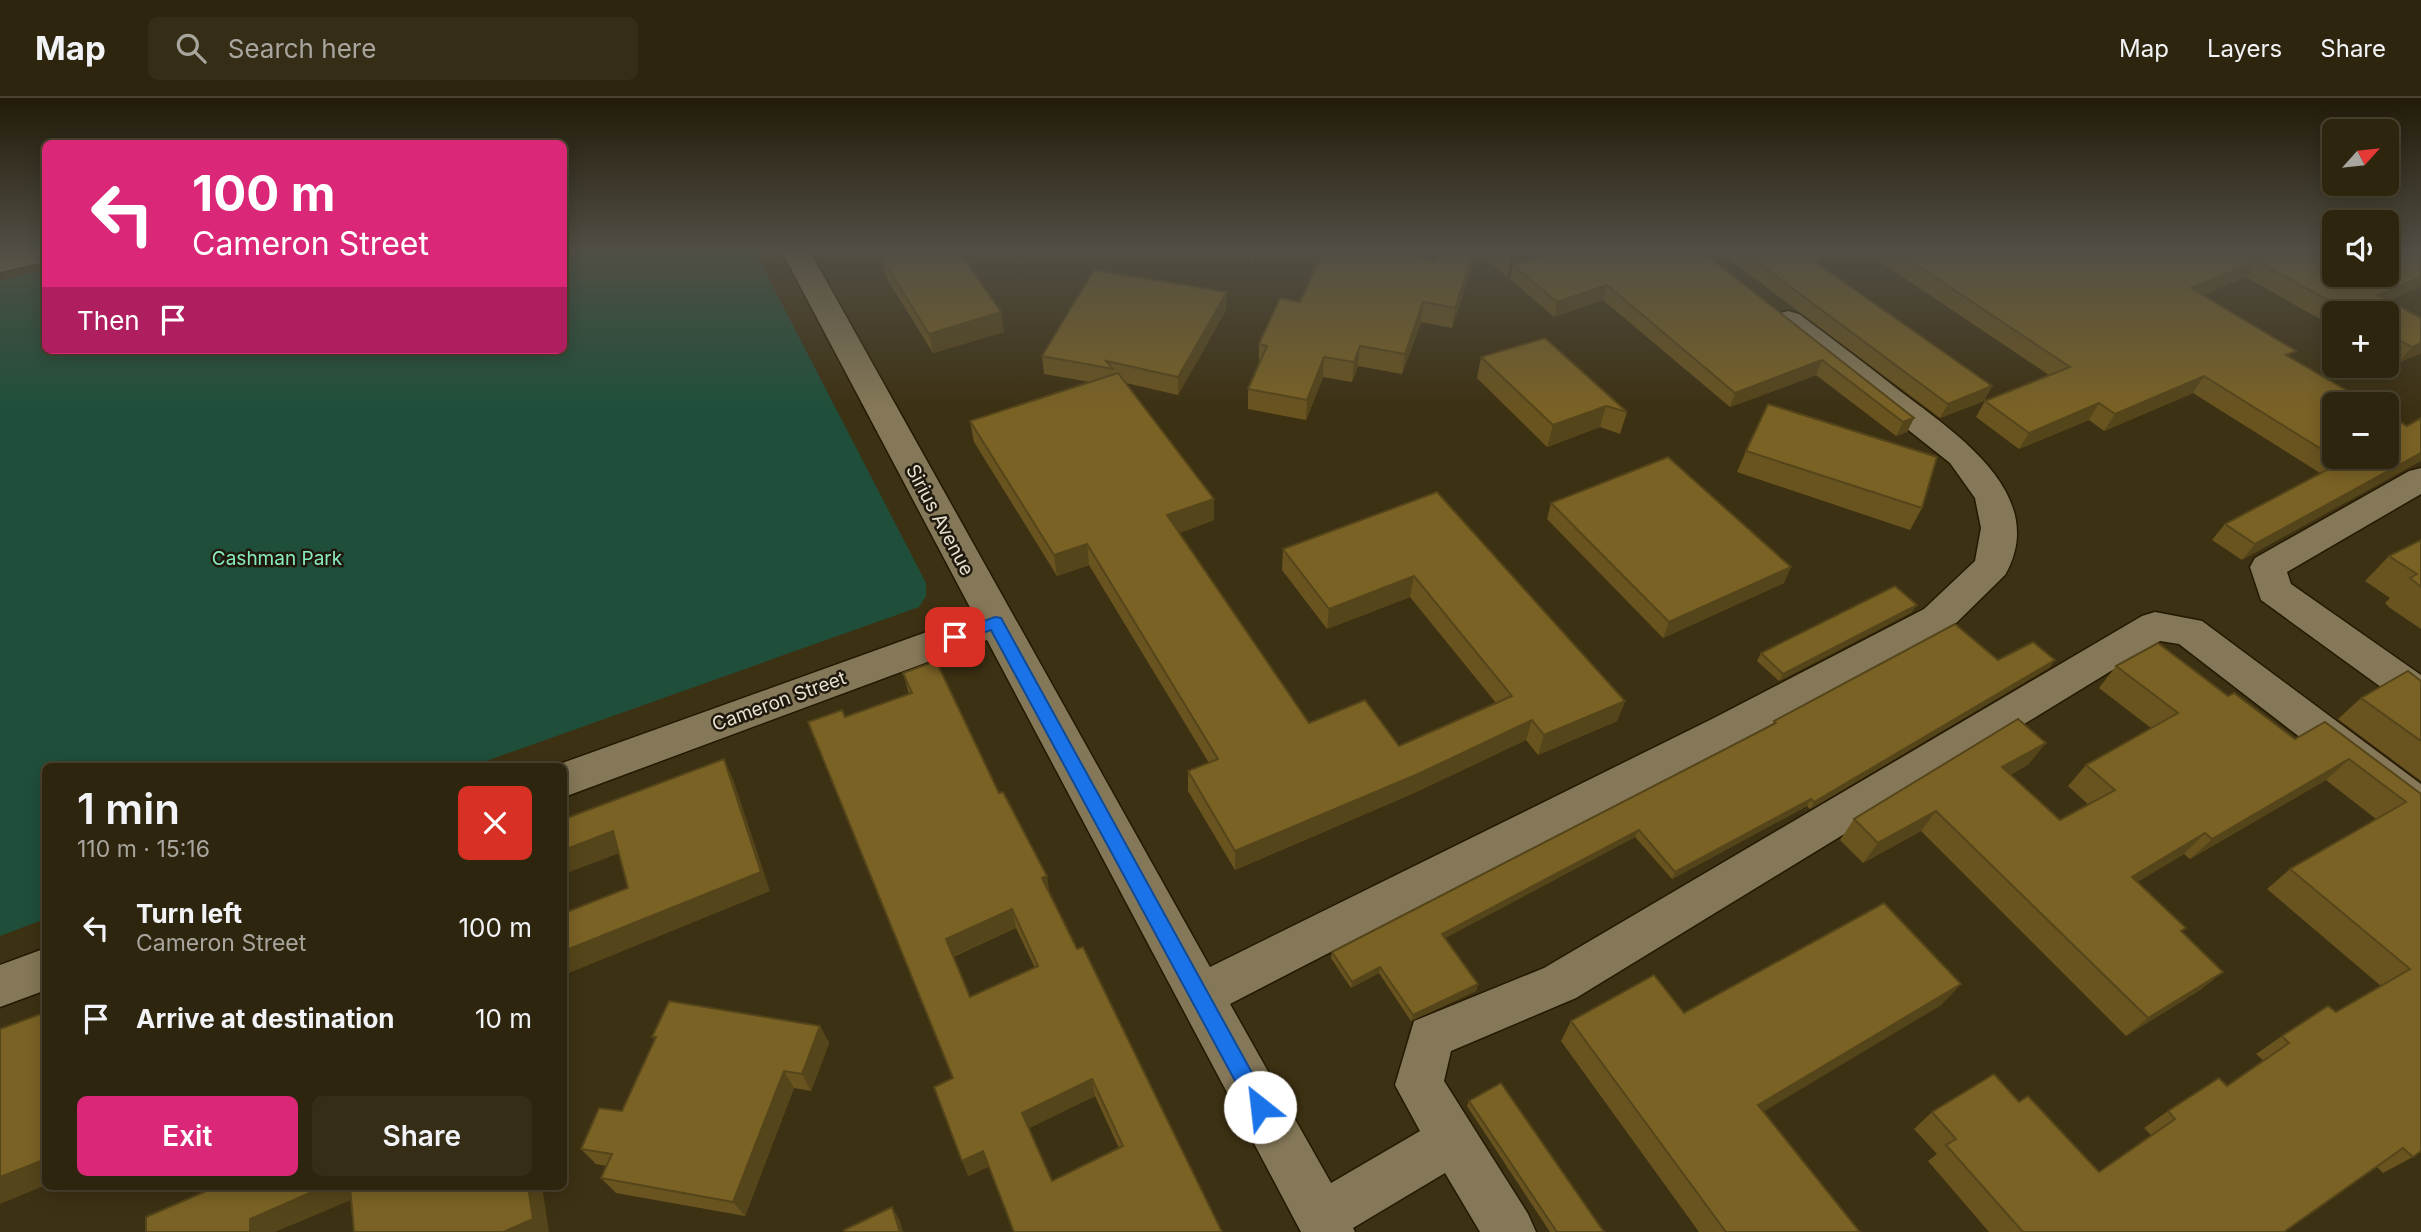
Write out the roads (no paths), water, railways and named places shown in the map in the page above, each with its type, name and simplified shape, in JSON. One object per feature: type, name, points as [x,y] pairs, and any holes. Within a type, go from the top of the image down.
[{"type":"street","name":"Sirius Avenue","points":[[823,303],[1325,1225]]},
{"type":"street","points":[[1199,996],[1726,730],[1937,619],[1992,566],[1999,528],[1992,496],[1962,455],[1766,303]]},
{"type":"street","points":[[2421,479],[2268,567],[2274,591],[2421,695]]},
{"type":"street","name":"Cameron Street","points":[[567,779],[995,622]]},
{"type":"street","points":[[1510,1232],[1419,1085],[1431,1037],[1560,983],[2155,625],[2189,631],[2421,807]]},
{"type":"street","points":[[0,986],[42,970]]},
{"type":"street","points":[[1325,1225],[1452,1140]]},
{"type":"park label","name":"Cashman Park","points":[[277,558]]}]
